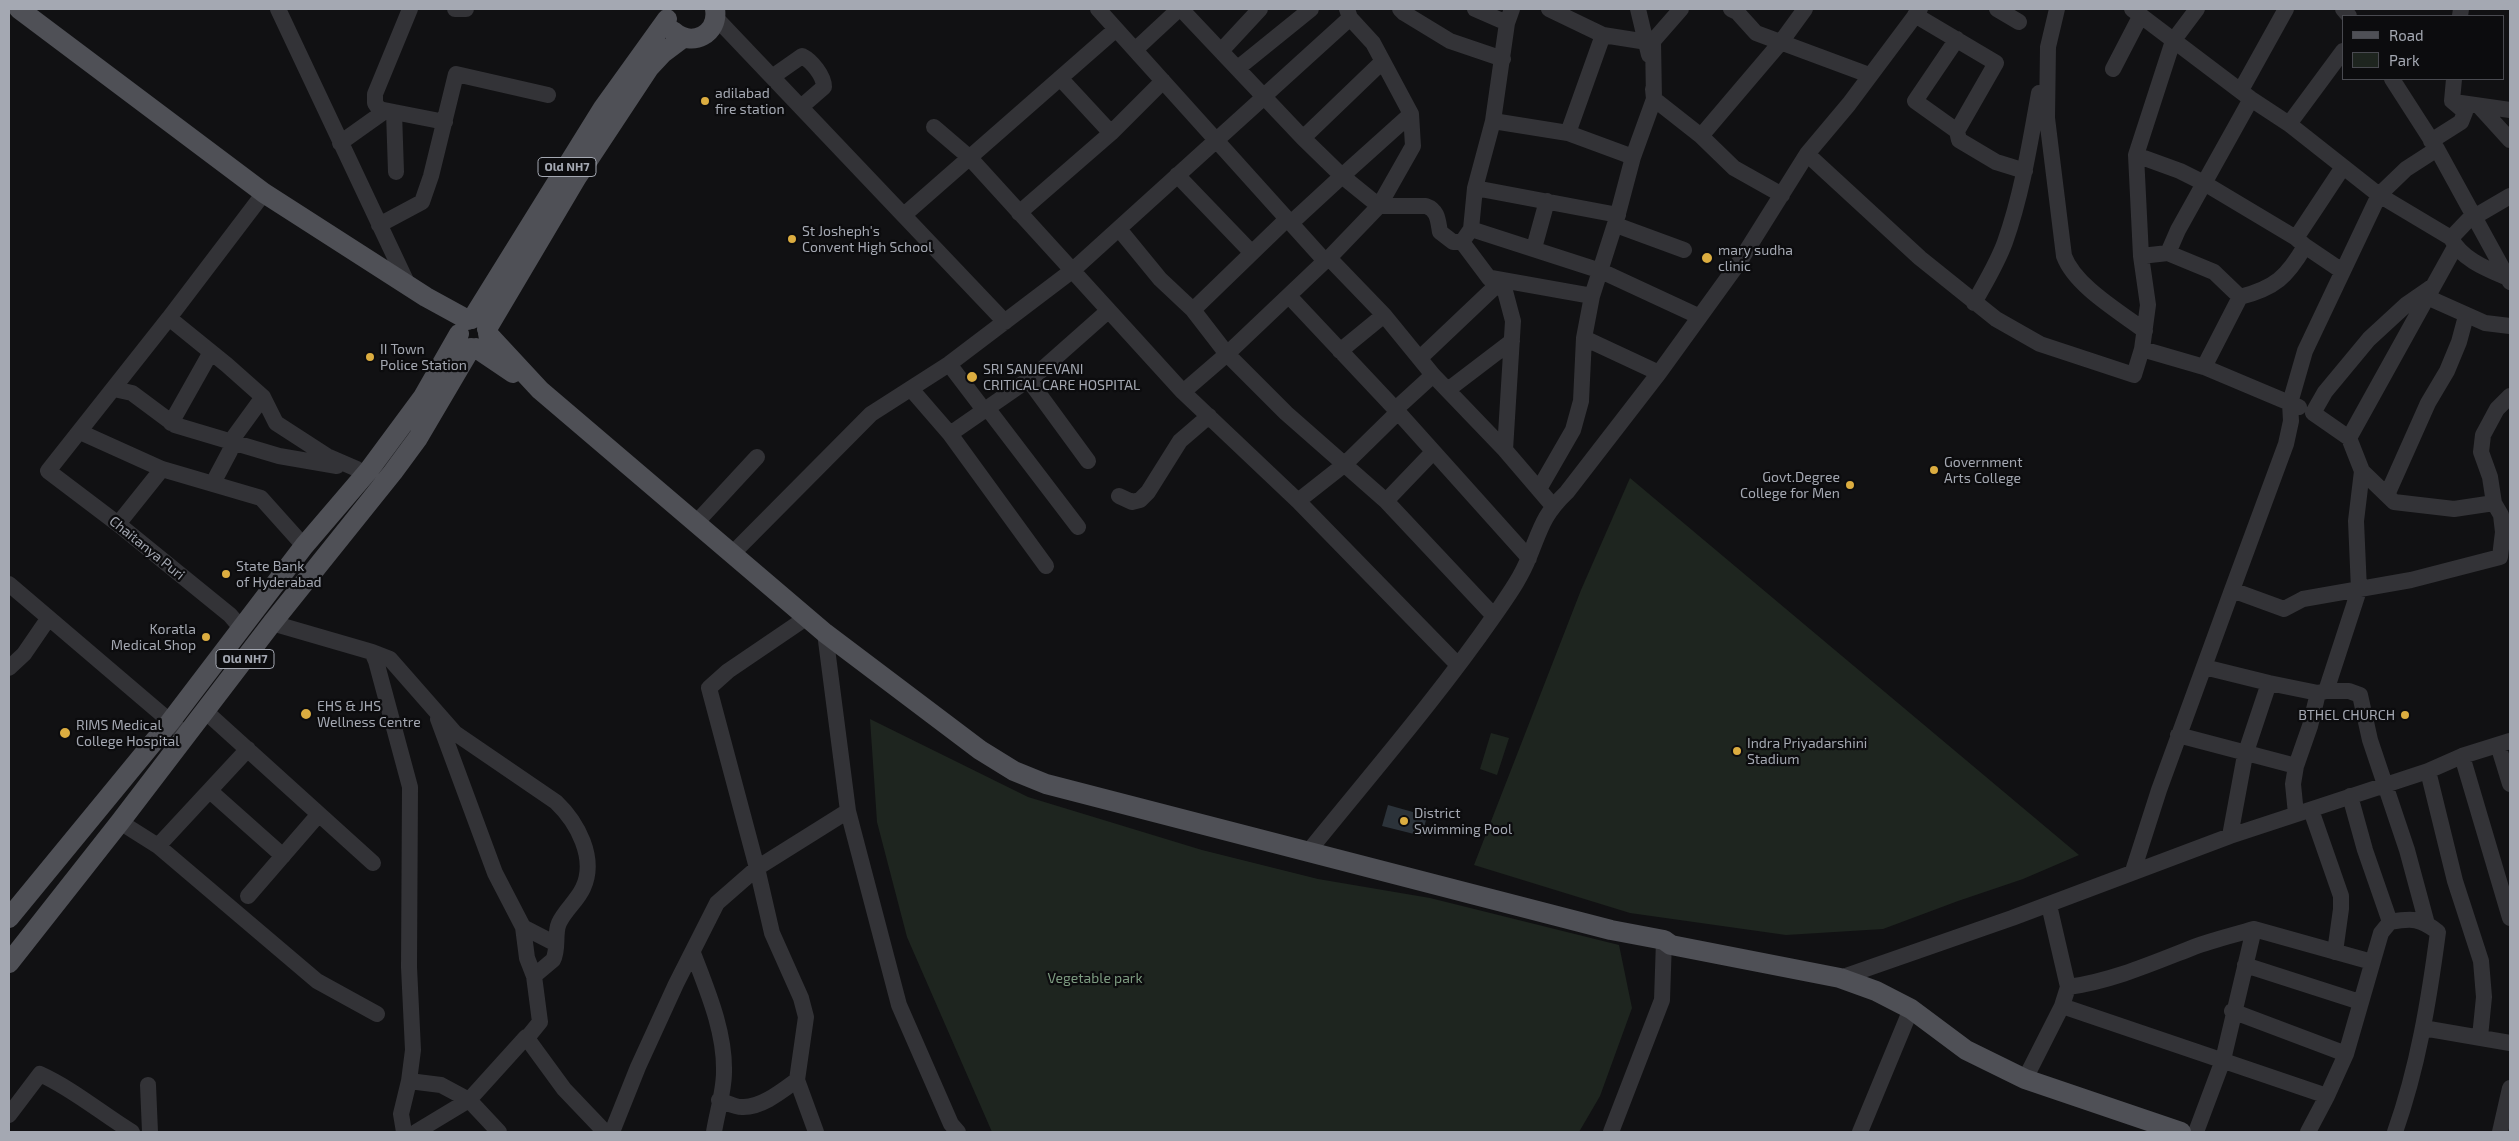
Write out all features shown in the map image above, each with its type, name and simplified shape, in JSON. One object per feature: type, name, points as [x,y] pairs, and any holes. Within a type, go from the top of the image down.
[{"type":"main road","points":[[24,10],[264,193],[426,297],[473,333],[806,618],[980,750],[1014,771],[1046,784],[1611,930],[1664,940],[1671,945],[1840,978],[1876,991],[1911,1009],[1966,1050],[2025,1079],[2181,1132]]},
{"type":"main road","name":"Old NH7","points":[[668,14],[672,30],[683,38],[690,39],[704,36],[710,31],[716,11]]},
{"type":"main road","name":"Old NH7","points":[[9,963],[418,438],[473,333],[602,108],[668,14]]},
{"type":"main road","name":"Old NH7","points":[[9,918],[170,722],[363,469],[473,333],[649,68],[663,53],[683,38]]},
{"type":"street","points":[[278,9],[408,285]]},
{"type":"street","points":[[410,9],[375,94],[375,103],[379,109],[390,112],[445,122]]},
{"type":"street","points":[[455,9],[466,9]]},
{"type":"street","points":[[1098,9],[1115,30],[1136,49],[1163,81],[1218,139],[1289,221],[1384,315],[1433,375],[1449,389],[1505,450],[1553,506]]},
{"type":"street","points":[[1136,49],[1180,9],[1303,138],[1342,176],[1379,206],[1426,206],[1432,208],[1436,214],[1440,232],[1453,242],[1466,236],[1534,248],[1601,271],[1698,316]]},
{"type":"street","points":[[1221,51],[1260,9]]},
{"type":"street","points":[[1238,68],[1311,9]]},
{"type":"street","points":[[1400,9],[1450,41],[1503,60]]},
{"type":"street","points":[[1475,9],[1510,16],[1493,121],[1475,188],[1466,236],[1494,281],[1505,291],[1513,321],[1505,450]]},
{"type":"street","points":[[1549,9],[1603,35],[1647,42]]},
{"type":"street","points":[[1638,9],[1647,42],[1654,99],[1701,136],[1734,168],[1782,196]]},
{"type":"street","points":[[1681,9],[1653,41],[1654,99],[1633,157],[1616,225],[1684,250]]},
{"type":"street","points":[[1701,136],[1781,42],[1805,9]]},
{"type":"street","points":[[1997,9],[2019,22]]},
{"type":"street","points":[[1974,303],[1994,268],[2005,241],[2025,171],[2057,9]]},
{"type":"street","points":[[1807,154],[1920,258],[1974,303],[2016,332],[2040,344],[2134,375],[2142,349],[2148,305],[2141,256],[2136,154],[2173,41],[2197,9]]},
{"type":"street","points":[[1736,10],[1756,33],[1869,75]]},
{"type":"street","points":[[716,11],[772,77],[1005,322]]},
{"type":"street","points":[[2168,253],[2246,94],[2280,11]]},
{"type":"street","points":[[1308,852],[1458,666],[1494,616],[1529,558],[1539,527],[1553,506],[1567,492],[1659,373],[1698,316],[1740,262],[1807,154],[1849,104],[1917,12],[1996,62],[1957,131]]},
{"type":"street","points":[[2113,69],[2137,12],[2173,41],[2289,124],[2379,195],[2453,242],[2479,265],[2509,280]]},
{"type":"street","points":[[732,554],[871,414],[949,364],[1073,270],[1177,174],[1218,139],[1348,14],[1373,43],[1412,114],[1413,146],[1379,206],[1289,296],[1183,392]]},
{"type":"street","points":[[904,215],[1115,30]]},
{"type":"street","points":[[1568,133],[1603,35]]},
{"type":"street","points":[[1957,39],[1915,101],[1957,131],[1959,140],[1996,162],[2025,171]]},
{"type":"street","points":[[2048,47],[2047,118],[2064,256],[2068,265],[2084,283],[2145,331]]},
{"type":"street","points":[[2289,124],[2342,52]]},
{"type":"street","points":[[772,77],[802,56],[808,59],[824,81],[824,87],[801,108]]},
{"type":"street","points":[[1303,138],[1382,62]]},
{"type":"street","points":[[379,225],[422,202],[432,176],[456,74],[548,95]]},
{"type":"street","points":[[1060,78],[1111,133]]},
{"type":"street","points":[[2393,80],[2434,145],[2509,280]]},
{"type":"street","points":[[2452,101],[2454,80]]},
{"type":"street","points":[[1019,213],[1111,133],[1163,81]]},
{"type":"street","points":[[2134,871],[2178,735],[2286,444],[2291,421],[2290,403],[2305,351],[2379,195],[2461,122],[2465,112],[2452,101]]},
{"type":"street","points":[[2452,101],[2510,110]]},
{"type":"street","points":[[2480,106],[2510,140]]},
{"type":"street","points":[[340,143],[390,112]]},
{"type":"street","points":[[390,112],[396,172]]},
{"type":"street","points":[[1194,310],[1252,253],[1412,114]]},
{"type":"street","points":[[1493,121],[1568,133],[1633,157]]},
{"type":"street","points":[[934,128],[969,157],[1183,392],[1298,501],[1458,666]]},
{"type":"street","points":[[2136,154],[2180,171],[2204,183],[2301,242],[2342,271]]},
{"type":"street","points":[[2204,367],[2240,297],[2265,291],[2279,281],[2296,261],[2301,242],[2343,167]]},
{"type":"street","points":[[1177,174],[1252,253]]},
{"type":"street","points":[[1475,188],[1547,201],[1617,218]]},
{"type":"street","points":[[264,193],[80,432],[162,469],[261,498],[304,546]]},
{"type":"street","points":[[2349,438],[2431,292],[2453,242],[2474,216],[2510,196]]},
{"type":"street","points":[[1534,248],[1547,201]]},
{"type":"street","points":[[1539,489],[1573,430],[1581,401],[1584,338],[1592,296],[1601,271],[1610,234],[1617,218]]},
{"type":"street","points":[[1119,229],[1160,279],[1194,310],[1227,354],[1286,413],[1386,501],[1494,616]]},
{"type":"street","points":[[2141,256],[2168,253],[2214,272],[2240,297]]},
{"type":"street","points":[[1494,281],[1592,296]]},
{"type":"street","points":[[1420,358],[1494,281]]},
{"type":"street","points":[[2431,292],[2466,316],[2485,323],[2510,326]]},
{"type":"street","points":[[2313,414],[2325,392],[2364,344],[2407,304],[2431,292]]},
{"type":"street","points":[[1289,296],[1398,412],[1529,558]]},
{"type":"street","points":[[950,434],[1038,373],[1108,311]]},
{"type":"street","points":[[1340,351],[1384,315]]},
{"type":"street","points":[[2386,495],[2428,403],[2448,371],[2460,342],[2466,316]]},
{"type":"street","points":[[169,318],[263,398],[276,423],[328,456],[363,469]]},
{"type":"street","points":[[1584,338],[1659,373]]},
{"type":"street","points":[[1449,389],[1512,341]]},
{"type":"street","points":[[2142,349],[2204,367],[2313,414],[2349,438],[2362,471],[2394,502],[2454,509],[2494,503]]},
{"type":"street","points":[[171,423],[211,352]]},
{"type":"street","points":[[949,364],[984,410],[991,413],[1078,527]]},
{"type":"street","points":[[1298,501],[1345,464],[1398,412],[1399,406],[1433,375]]},
{"type":"street","points":[[1028,379],[1088,461]]},
{"type":"street","points":[[114,389],[132,393],[171,423],[279,456],[363,469]]},
{"type":"street","points":[[911,389],[950,434],[1046,566]]},
{"type":"street","points":[[2232,590],[2284,609],[2303,598],[2411,580],[2500,557],[2503,532],[2501,515],[2494,503],[2490,477],[2482,452],[2482,435],[2497,409],[2510,396]]},
{"type":"street","points":[[213,483],[230,451],[231,442],[263,398]]},
{"type":"street","points":[[1119,496],[1132,502],[1140,500],[1148,492],[1180,441],[1209,416]]},
{"type":"street","name":"Chaitanya Puri","points":[[80,432],[48,471],[118,524],[230,615],[242,629]]},
{"type":"street","points":[[1386,501],[1433,452]]},
{"type":"street","points":[[696,524],[757,457]]},
{"type":"street","points":[[118,524],[162,469]]},
{"type":"street","points":[[2335,952],[2341,896],[2293,784],[2296,766],[2359,590],[2356,521],[2362,471]]},
{"type":"street","points":[[9,584],[186,735]]},
{"type":"street","points":[[806,618],[728,671],[709,688],[772,932],[801,998],[806,1017],[797,1080],[816,1132]]},
{"type":"street","points":[[9,668],[24,654],[48,619]]},
{"type":"street","points":[[272,623],[390,659],[455,733],[556,802],[568,814],[582,838],[586,855],[585,882],[558,925],[555,957],[552,963],[534,976]]},
{"type":"street","points":[[825,633],[848,811],[899,1005],[951,1124],[958,1132]]},
{"type":"street","points":[[372,652],[410,787],[410,967],[413,1050],[410,1081],[401,1114],[404,1132]]},
{"type":"street","points":[[2204,666],[2269,684],[2322,692],[2349,691],[2360,695],[2370,740],[2386,784],[2427,924]]},
{"type":"street","points":[[2230,836],[2245,755],[2269,684]]},
{"type":"street","points":[[205,711],[373,863]]},
{"type":"street","points":[[435,712],[495,873],[530,930],[556,944]]},
{"type":"street","points":[[2178,735],[2245,755],[2296,766]]},
{"type":"street","points":[[1840,978],[2049,905],[2230,836],[2428,771],[2462,756],[2504,743],[2510,784]]},
{"type":"street","points":[[158,846],[248,749]]},
{"type":"street","points":[[2462,756],[2510,918]]},
{"type":"street","points":[[2428,771],[2455,881],[2481,961],[2484,997],[2480,1037]]},
{"type":"street","points":[[210,791],[283,856]]},
{"type":"street","points":[[2350,796],[2365,850],[2390,922]]},
{"type":"street","points":[[612,1132],[638,1067],[717,903],[757,868],[848,811]]},
{"type":"street","points":[[248,896],[319,814]]},
{"type":"street","points":[[120,822],[158,846],[317,981],[377,1014]]},
{"type":"street","points":[[2025,1079],[2062,1006],[2068,987],[2049,905]]},
{"type":"street","points":[[2308,1132],[2346,1054],[2381,933],[2390,922],[2410,918],[2427,924],[2438,932],[2418,1059],[2396,1132]]},
{"type":"street","points":[[530,930],[558,925]]},
{"type":"street","points":[[2068,987],[2092,984],[2196,947],[2254,929],[2372,962]]},
{"type":"street","points":[[2196,1132],[2223,1060],[2232,1011],[2254,929]]},
{"type":"street","points":[[416,1132],[469,1100],[540,1022],[534,976],[528,966],[530,930]]},
{"type":"street","points":[[1611,1132],[1662,1000],[1664,940]]},
{"type":"street","points":[[692,953],[719,1031],[724,1072],[714,1132]]},
{"type":"street","points":[[2245,965],[2360,1002]]},
{"type":"street","points":[[2062,1006],[2327,1096]]},
{"type":"street","points":[[1860,1132],[1911,1009]]},
{"type":"street","points":[[2232,1011],[2346,1054]]},
{"type":"street","points":[[2423,1028],[2510,1042]]},
{"type":"street","points":[[527,1038],[564,1090],[605,1132]]},
{"type":"street","points":[[9,1115],[40,1074],[70,1089],[87,1104],[132,1132]]},
{"type":"street","points":[[719,1100],[740,1107],[752,1107],[797,1080]]},
{"type":"street","points":[[410,1081],[441,1085],[469,1100],[500,1132]]},
{"type":"street","points":[[148,1085],[150,1132]]},
{"type":"street","points":[[2500,1132],[2510,1088]]},
{"type":"green space","name":"Indra Priyadarshini Stadium","points":[[1630,478],[2079,855],[2023,879],[1883,929],[1786,935],[1630,913],[1474,865],[1581,590]]},
{"type":"green space","name":"Vegetable park","points":[[870,719],[1028,797],[1202,850],[1318,879],[1430,898],[1619,945],[1632,1008],[1600,1096],[1579,1132],[992,1132],[907,937],[877,822]]},
{"type":"green space","points":[[1491,733],[1509,738],[1497,775],[1480,769]]},
{"type":"shaded area","name":"District Swimming Pool","points":[[1388,805],[1427,816],[1422,836],[1382,826]]},
{"type":"place","name":"adilabad fire station","points":[[705,101]]},
{"type":"place","name":"St Josheph's Convent High School","points":[[792,239]]},
{"type":"place","name":"mary sudha clinic","points":[[1707,258]]},
{"type":"place","name":"II Town Police Station","points":[[370,357]]},
{"type":"place","name":"SRI SANJEEVANI CRITICAL CARE HOSPITAL","points":[[972,377]]},
{"type":"place","name":"Government Arts College","points":[[1934,470]]},
{"type":"place","name":"Govt.Degree College for Men","points":[[1850,485]]},
{"type":"place","name":"State Bank of Hyderabad","points":[[226,574]]},
{"type":"place","name":"Koratla Medical Shop","points":[[206,637]]},
{"type":"place","name":"EHS & JHS Wellness Centre","points":[[306,714]]},
{"type":"place","name":"BTHEL CHURCH","points":[[2405,715]]},
{"type":"place","name":"RIMS Medical College Hospital","points":[[65,733]]},
{"type":"place","name":"Indra Priyadarshini Stadium","points":[[1737,751]]},
{"type":"place","name":"District Swimming Pool","points":[[1404,821]]}]
